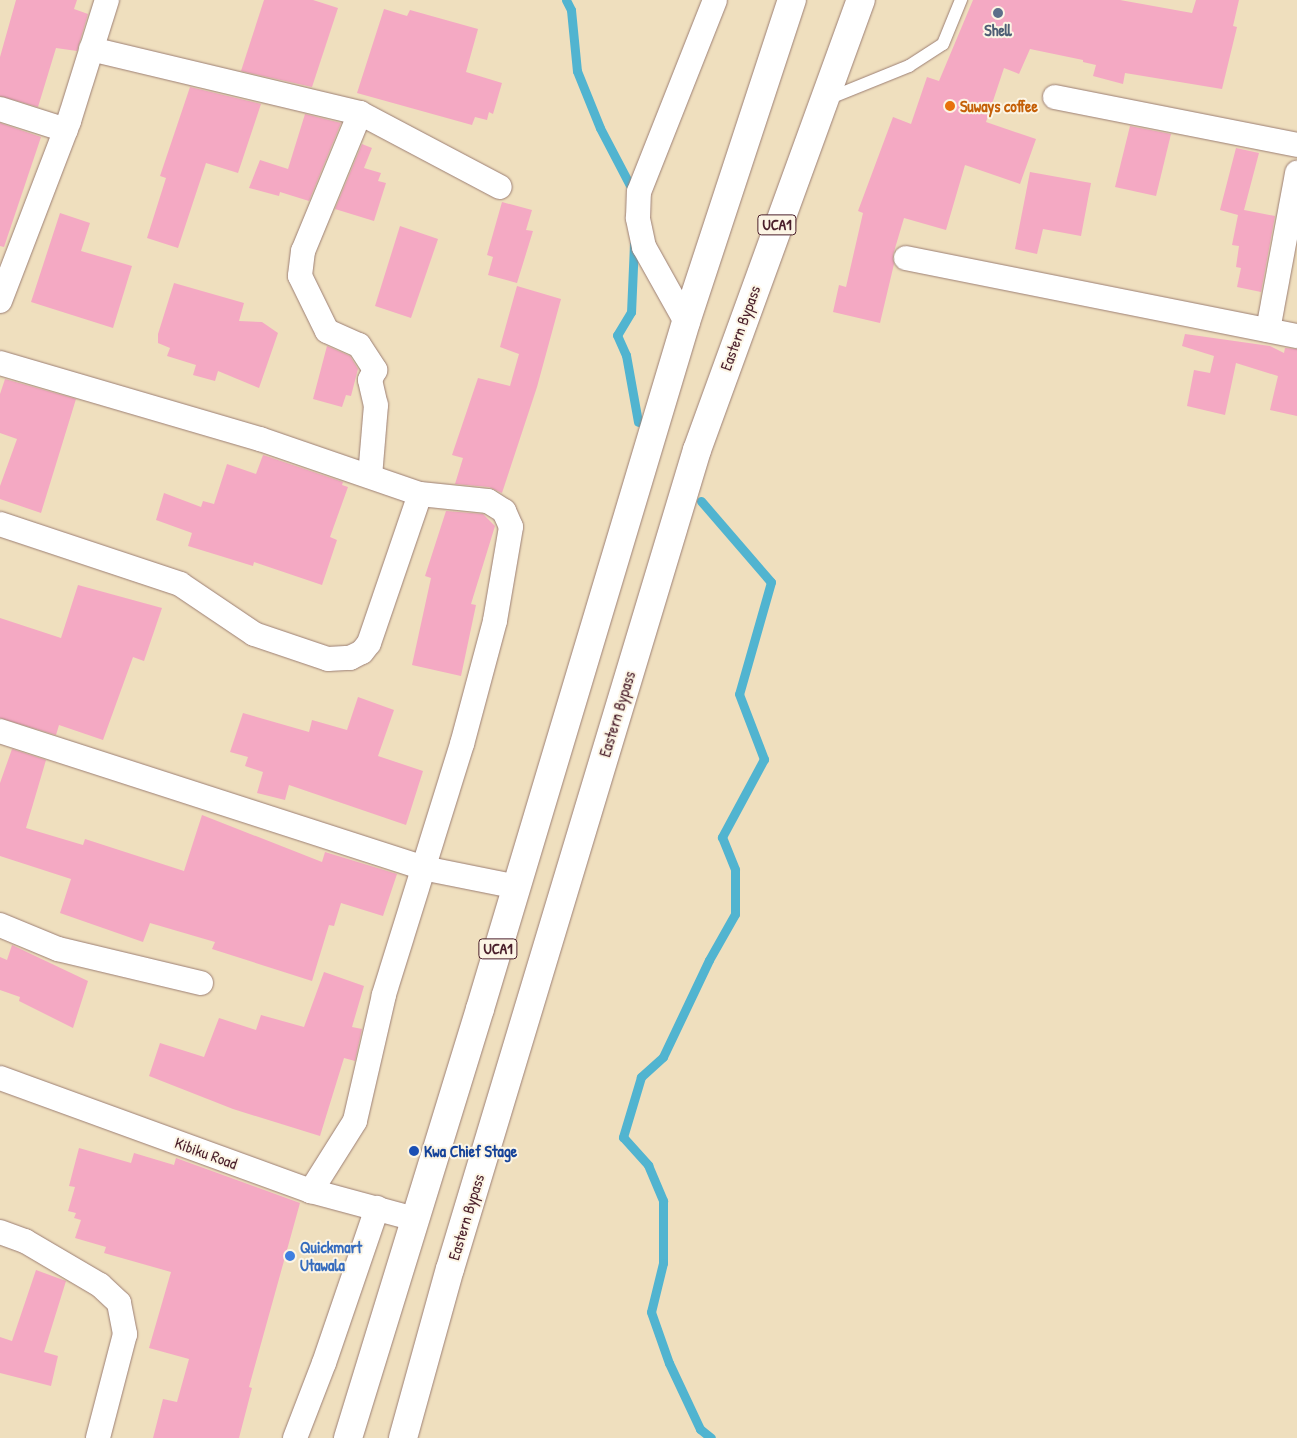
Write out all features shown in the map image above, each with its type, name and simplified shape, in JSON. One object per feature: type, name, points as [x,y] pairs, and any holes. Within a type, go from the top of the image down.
[{"type":"main road","name":"UCA1","points":[[348,1438],[517,887],[686,322],[792,0]]},
{"type":"main road","name":"Eastern Bypass","points":[[403,1438],[456,1250],[697,450],[861,0]]},
{"type":"street","points":[[0,301],[66,130],[107,0]]},
{"type":"street","points":[[686,322],[644,247],[638,218],[639,192],[715,0]]},
{"type":"street","points":[[91,49],[360,114],[500,187]]},
{"type":"street","points":[[1055,97],[1297,145]]},
{"type":"street","points":[[0,109],[66,130]]},
{"type":"street","points":[[360,114],[303,251],[300,276],[327,331],[359,345],[375,370],[370,380],[376,405],[370,476]]},
{"type":"street","points":[[1268,330],[1297,173]]},
{"type":"street","points":[[906,258],[1297,336]]},
{"type":"street","points":[[0,363],[260,439],[420,494],[488,501],[504,510],[511,527],[495,621],[462,744],[384,994],[355,1121],[311,1191]]},
{"type":"street","points":[[0,524],[180,584],[254,634],[328,659],[350,658],[362,652],[368,643],[420,494]]},
{"type":"street","points":[[0,731],[423,868],[517,887]]},
{"type":"street","points":[[0,925],[58,949],[201,983]]},
{"type":"street","name":"Kibiku Road","points":[[0,1078],[311,1191],[415,1219]]},
{"type":"street","points":[[295,1438],[324,1363],[378,1208]]},
{"type":"street","points":[[0,1232],[25,1241],[100,1285],[119,1303],[124,1334],[98,1438]]},
{"type":"lane","points":[[826,100],[909,66],[943,44],[960,0]]},
{"type":"building","points":[[16,0],[77,0],[74,9],[88,14],[77,51],[56,48],[38,107],[0,96],[0,57]]},
{"type":"building","points":[[264,0],[313,0],[338,8],[312,87],[241,71]]},
{"type":"building","points":[[973,0],[1120,0],[1192,13],[1196,0],[1239,0],[1233,26],[1237,27],[1222,89],[1125,73],[1123,84],[1093,76],[1096,65],[1083,62],[1083,60],[1030,49],[1019,74],[1004,68],[986,122],[1036,139],[1020,184],[965,165],[946,230],[904,218],[893,255],[894,264],[880,323],[833,312],[839,285],[846,287],[863,213],[858,211],[893,117],[911,124],[927,77],[939,81]]},
{"type":"building","points":[[384,9],[407,16],[410,10],[478,29],[466,72],[502,83],[493,114],[489,112],[487,120],[475,117],[472,125],[357,93]]},
{"type":"building","points":[[190,87],[261,104],[238,173],[206,163],[178,248],[147,238],[166,178],[160,176]]},
{"type":"building","points":[[305,114],[341,123],[309,201],[280,192],[279,196],[249,188],[260,160],[288,169]]},
{"type":"building","points":[[0,123],[41,137],[4,247],[0,246]]},
{"type":"building","points":[[1130,126],[1171,134],[1156,196],[1115,187]]},
{"type":"building","points":[[362,144],[372,148],[364,168],[381,173],[378,181],[386,183],[374,221],[335,209]]},
{"type":"building","points":[[1236,148],[1259,153],[1244,210],[1275,216],[1261,292],[1237,287],[1241,268],[1236,267],[1239,246],[1232,245],[1238,215],[1220,210]]},
{"type":"building","points":[[1030,172],[1091,183],[1081,236],[1043,229],[1037,254],[1015,249]]},
{"type":"building","points":[[502,202],[532,210],[526,230],[533,231],[517,283],[488,275],[493,257],[487,255]]},
{"type":"building","points":[[60,213],[90,223],[81,251],[132,266],[113,328],[31,302]]},
{"type":"building","points":[[400,226],[438,239],[411,318],[375,306]]},
{"type":"building","points":[[174,283],[244,303],[239,321],[262,322],[278,333],[259,388],[218,371],[215,381],[193,375],[196,365],[167,356],[170,348],[158,343],[158,334]]},
{"type":"building","points":[[517,286],[561,299],[537,387],[502,493],[489,487],[455,484],[463,458],[452,455],[478,378],[510,386],[519,354],[500,347]]},
{"type":"building","points":[[1185,334],[1270,346],[1284,353],[1285,348],[1297,349],[1297,416],[1270,410],[1278,376],[1236,363],[1225,415],[1187,406],[1194,370],[1210,373],[1214,356],[1182,346]]},
{"type":"building","points":[[327,346],[350,356],[358,369],[351,396],[346,395],[342,407],[313,399]]},
{"type":"building","points":[[5,379],[76,399],[41,513],[0,499],[0,486],[17,439],[0,433],[0,394]]},
{"type":"building","points":[[263,455],[343,482],[342,485],[348,487],[330,537],[337,540],[322,585],[254,562],[253,566],[188,546],[192,533],[156,520],[164,493],[201,507],[203,501],[214,504],[227,464],[256,474]]},
{"type":"building","points":[[446,511],[483,514],[495,526],[471,604],[476,605],[461,676],[412,665],[431,578],[425,576]]},
{"type":"building","points":[[78,585],[162,608],[144,661],[133,657],[103,740],[59,725],[56,735],[0,718],[0,618],[61,638]]},
{"type":"building","points":[[358,697],[394,710],[378,756],[423,771],[406,825],[289,785],[285,800],[257,793],[263,772],[245,766],[248,757],[230,752],[243,713],[309,732],[312,720],[347,730]]},
{"type":"building","points":[[12,749],[46,760],[26,828],[83,845],[85,839],[184,871],[202,815],[322,862],[325,852],[397,874],[383,916],[341,903],[334,926],[329,925],[312,981],[212,949],[215,942],[150,923],[143,942],[60,913],[71,879],[0,856],[0,783]]},
{"type":"building","points":[[12,945],[88,981],[73,1028],[19,1001],[20,997],[0,990],[0,957],[7,960]]},
{"type":"building","points":[[324,972],[364,986],[352,1027],[362,1029],[355,1061],[344,1058],[320,1136],[233,1109],[149,1076],[160,1043],[204,1057],[219,1018],[256,1030],[261,1015],[304,1027]]},
{"type":"building","points":[[79,1148],[131,1163],[134,1153],[174,1165],[176,1158],[300,1203],[249,1387],[252,1388],[239,1438],[153,1438],[163,1399],[177,1402],[189,1359],[149,1348],[171,1272],[104,1253],[106,1247],[75,1238],[81,1220],[74,1218],[76,1213],[68,1211],[75,1187],[69,1186]]},
{"type":"building","points":[[36,1270],[66,1281],[44,1352],[58,1356],[51,1386],[0,1373],[0,1337],[12,1341]]},
{"type":"waterway","points":[[566,0],[571,10],[577,71],[600,128],[634,193]]},
{"type":"waterway","points":[[634,244],[631,312],[617,335],[626,355],[638,422]]},
{"type":"waterway","points":[[701,501],[771,582],[739,694],[764,759],[722,837],[735,870],[735,914],[709,960],[663,1057],[641,1077],[623,1137],[648,1165],[663,1201],[663,1263],[651,1312],[669,1363],[700,1429],[711,1438]]},
{"type":"place","name":"Shell","points":[[998,13]]},
{"type":"place","name":"Suways coffee","points":[[950,106]]},
{"type":"place","name":"Kwa Chief Stage","points":[[414,1151]]},
{"type":"place","name":"Quickmart Utawala","points":[[290,1256]]}]
